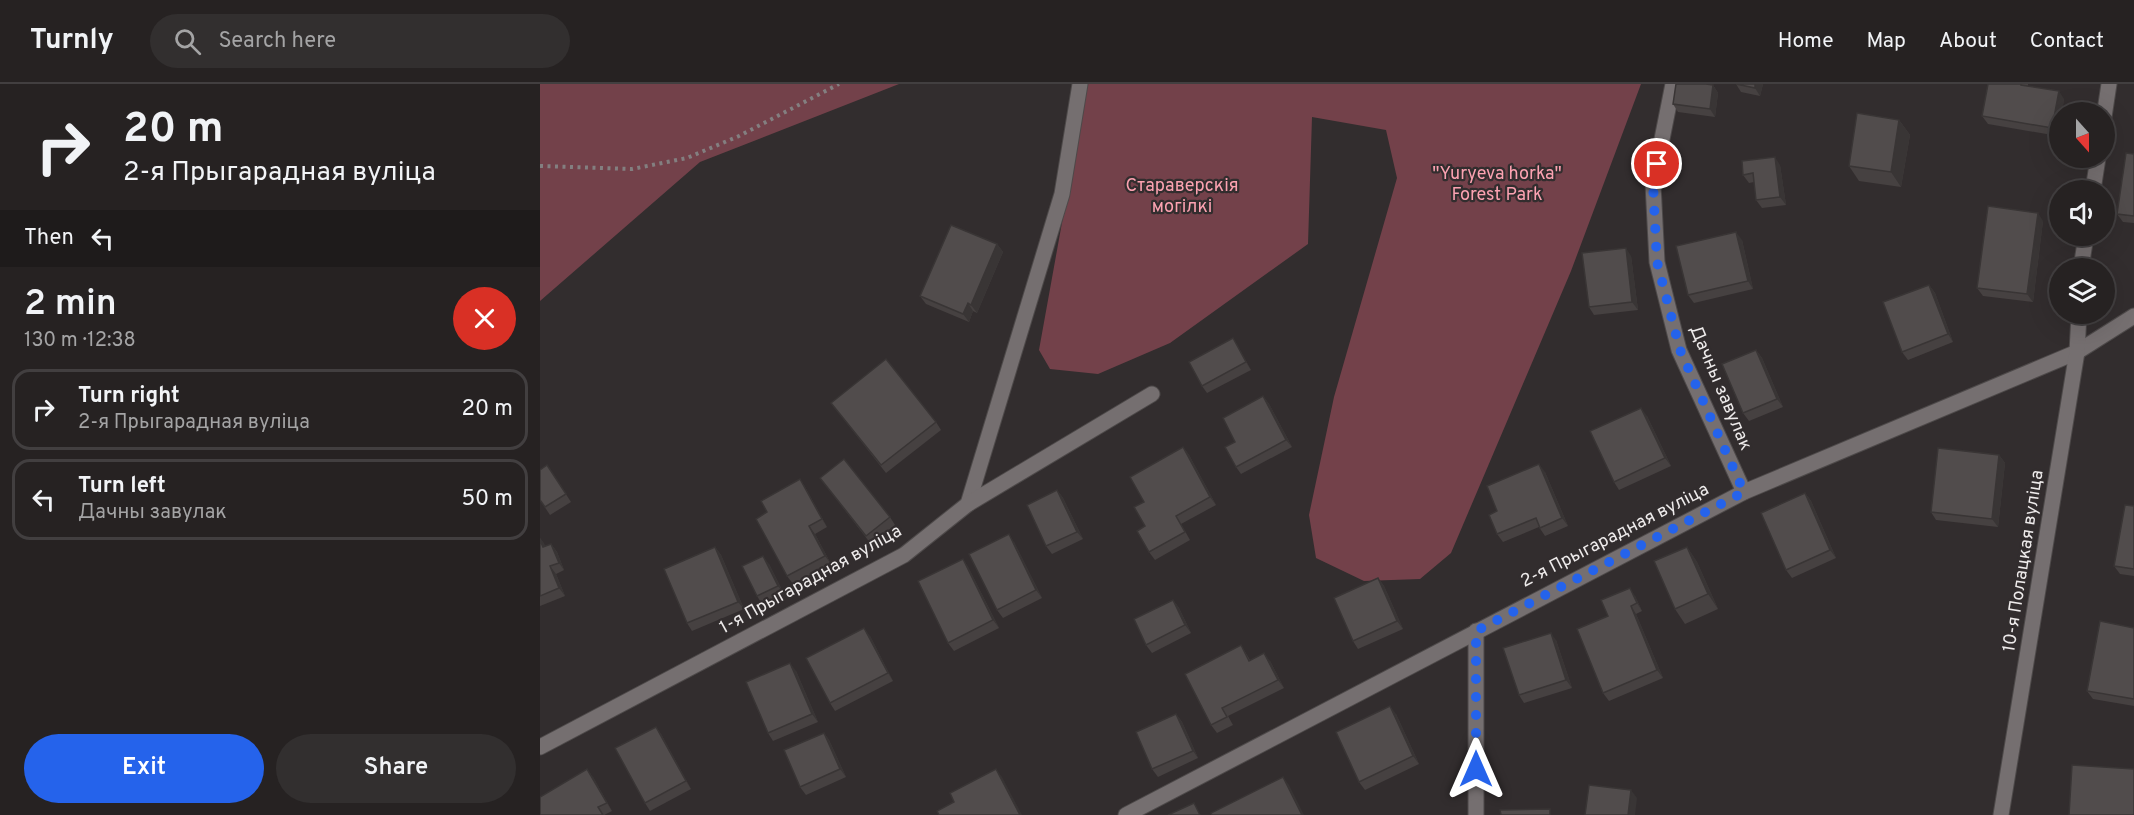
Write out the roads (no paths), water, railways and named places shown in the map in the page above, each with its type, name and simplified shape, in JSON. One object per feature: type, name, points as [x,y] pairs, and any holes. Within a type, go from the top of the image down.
[{"type":"street","points":[[968,504],[1062,194],[1080,84]]},
{"type":"street","name":"Дачны завулак","points":[[1673,84],[1653,184],[1657,262],[1680,350],[1744,492]]},
{"type":"street","points":[[2106,102],[2109,84]]},
{"type":"street","name":"2-я Прыгарадная вуліца","points":[[1126,815],[1744,492],[2077,352],[2134,316]]},
{"type":"street","name":"10-я Полацкая вуліца","points":[[2001,815],[2077,352],[2078,324]]},
{"type":"street","name":"1-я Прыгарадная вуліца","points":[[540,747],[904,555],[968,504],[1152,394]]},
{"type":"street","points":[[1476,631],[1476,815]]},
{"type":"park label","name":"\"Yuryeva horka\" Forest Park","points":[[1497,184]]},
{"type":"park label","name":"Стараверскія могілкі","points":[[1182,196]]}]
